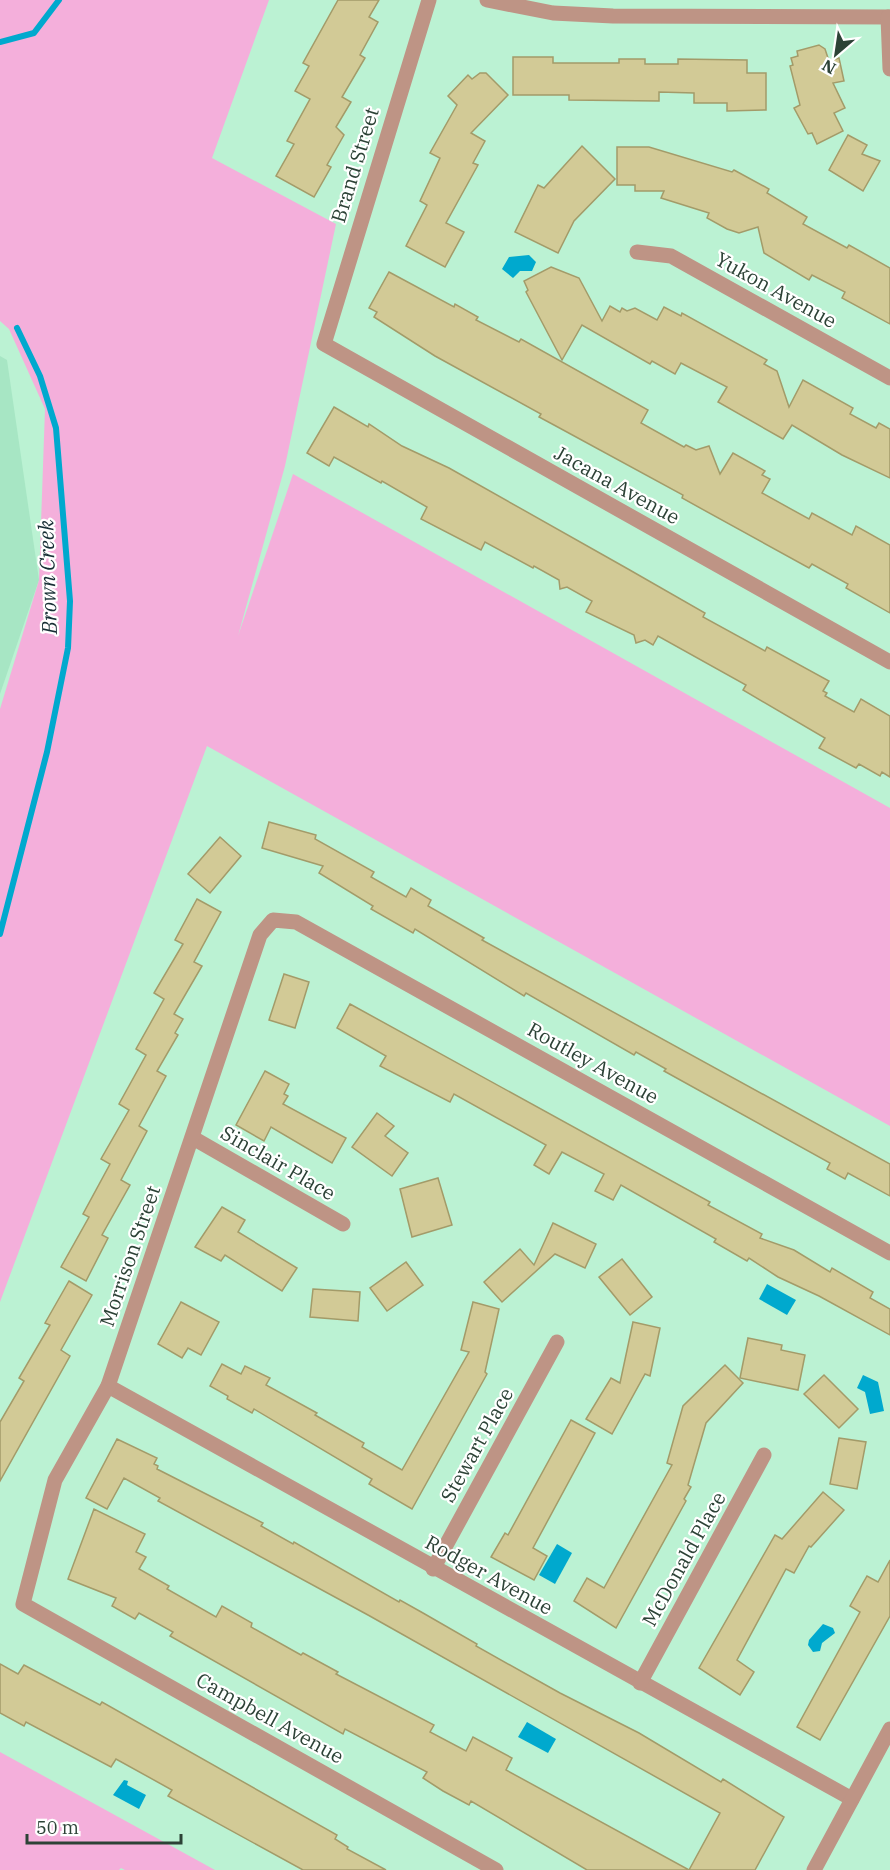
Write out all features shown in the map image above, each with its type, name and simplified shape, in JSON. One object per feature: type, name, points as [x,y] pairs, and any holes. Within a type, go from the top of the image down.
[{"type":"street","name":"Brand Street","points":[[324,344],[429,0]]},
{"type":"street","points":[[487,0],[552,13],[593,15],[889,17],[890,69]]},
{"type":"street","name":"Yukon Avenue","points":[[637,252],[671,256],[890,378]]},
{"type":"street","name":"Jacana Avenue","points":[[324,344],[890,662]]},
{"type":"street","name":"Morrison Street","points":[[23,1604],[55,1480],[108,1386],[193,1138],[254,950],[264,929],[273,920]]},
{"type":"street","name":"Routley Avenue","points":[[273,920],[290,920],[317,933],[890,1252]]},
{"type":"street","name":"Sinclair Place","points":[[193,1138],[343,1224]]},
{"type":"street","name":"Stewart Place","points":[[433,1569],[557,1342]]},
{"type":"street","name":"Rodger Avenue","points":[[108,1386],[433,1569],[852,1799]]},
{"type":"street","name":"McDonald Place","points":[[640,1683],[764,1455]]},
{"type":"street","name":"Campbell Avenue","points":[[23,1604],[496,1870]]},
{"type":"street","points":[[813,1870],[890,1729]]},
{"type":"shaded area","points":[[0,0],[269,0],[212,158],[336,224],[285,466],[238,636],[293,474],[890,808],[890,1126],[207,746],[0,1302],[0,709],[39,580],[45,409],[9,329],[0,321]]},
{"type":"shaded area","points":[[0,356],[7,360],[39,580],[0,694]]},
{"type":"shaded area","points":[[0,1752],[215,1870],[125,1870],[121,1868],[119,1870],[0,1870]]},
{"type":"water","points":[[529,255],[536,262],[532,271],[520,271],[513,278],[502,269],[509,257]]},
{"type":"water","points":[[767,1284],[796,1300],[787,1315],[759,1299]]},
{"type":"water","points":[[863,1375],[878,1382],[884,1411],[870,1414],[865,1392],[857,1388]]},
{"type":"water","points":[[557,1544],[572,1553],[555,1584],[539,1575]]},
{"type":"water","points":[[823,1624],[833,1628],[835,1633],[822,1643],[820,1651],[813,1652],[808,1645],[809,1640]]},
{"type":"water","points":[[527,1722],[556,1739],[548,1753],[518,1737]]},
{"type":"water","points":[[124,1780],[128,1781],[127,1785],[146,1795],[139,1809],[113,1795]]},
{"type":"building","points":[[338,0],[379,0],[369,17],[378,22],[360,55],[365,58],[342,97],[351,102],[336,127],[344,135],[327,165],[331,167],[314,197],[276,176],[294,144],[287,141],[310,99],[295,91],[309,66],[303,63]]},
{"type":"building","points":[[819,45],[825,49],[829,61],[839,58],[844,81],[833,83],[845,108],[834,113],[843,131],[817,144],[812,133],[808,134],[794,108],[800,105],[790,66],[793,65],[791,58],[798,56],[797,51]]},
{"type":"building","points":[[513,57],[553,57],[553,63],[619,63],[619,59],[645,59],[645,64],[678,64],[678,59],[747,60],[747,73],[766,73],[766,110],[727,111],[727,103],[694,103],[694,93],[659,92],[659,101],[569,100],[569,95],[513,95]]},
{"type":"building","points":[[480,73],[486,73],[508,95],[471,133],[485,141],[473,163],[478,165],[446,223],[464,232],[445,267],[406,246],[427,205],[420,201],[440,158],[430,153],[457,105],[448,96],[468,75],[472,79]]},
{"type":"building","points":[[848,135],[867,145],[862,154],[880,161],[863,191],[829,170]]},
{"type":"building","points":[[582,146],[615,179],[574,221],[558,253],[515,232],[538,185],[544,188]]},
{"type":"building","points":[[617,147],[649,147],[732,172],[734,170],[769,189],[767,193],[807,217],[803,224],[847,248],[849,245],[890,268],[890,324],[842,298],[845,292],[812,275],[809,280],[764,253],[758,227],[739,233],[707,218],[709,213],[661,198],[664,191],[635,191],[635,185],[617,185]]},
{"type":"building","points":[[551,267],[579,278],[602,321],[610,306],[620,312],[622,308],[627,311],[635,308],[657,320],[664,307],[681,316],[682,313],[767,360],[764,364],[777,371],[789,407],[803,380],[853,408],[850,414],[876,428],[879,423],[890,429],[890,478],[842,455],[792,425],[783,439],[718,402],[727,387],[681,363],[675,374],[652,361],[650,364],[582,325],[562,360],[526,292],[528,290],[524,281]]},
{"type":"building","points":[[389,272],[454,307],[455,304],[478,317],[476,320],[519,342],[521,339],[648,410],[641,423],[684,447],[686,445],[696,450],[709,446],[720,474],[733,453],[765,471],[762,475],[770,479],[762,493],[809,519],[812,513],[852,535],[856,526],[890,545],[890,613],[846,588],[848,584],[812,564],[809,568],[682,498],[683,495],[539,417],[541,414],[435,356],[374,317],[377,312],[369,308]]},
{"type":"building","points":[[334,407],[368,427],[369,424],[402,446],[449,468],[628,569],[705,613],[703,617],[765,651],[767,647],[829,681],[823,691],[827,693],[825,696],[854,712],[861,699],[890,716],[890,777],[882,772],[880,776],[859,764],[856,768],[819,748],[825,738],[743,690],[746,685],[658,636],[653,645],[645,640],[636,643],[634,635],[586,612],[592,601],[567,587],[560,589],[559,580],[534,566],[533,568],[485,542],[481,550],[421,519],[427,507],[382,481],[381,483],[334,457],[329,466],[307,453]]},
{"type":"building","points":[[269,822],[316,835],[315,839],[374,872],[371,877],[406,897],[411,888],[431,900],[428,906],[484,938],[482,940],[890,1164],[890,1196],[848,1173],[845,1179],[827,1169],[830,1163],[664,1071],[666,1069],[636,1052],[634,1055],[526,993],[524,996],[415,929],[413,933],[371,909],[373,906],[319,873],[323,866],[262,848]]},
{"type":"building","points":[[220,837],[241,856],[210,893],[188,874]]},
{"type":"building","points":[[197,899],[221,912],[194,962],[202,966],[174,1014],[183,1019],[175,1033],[178,1035],[157,1071],[166,1076],[139,1126],[147,1131],[121,1180],[130,1185],[102,1235],[108,1238],[86,1281],[61,1267],[89,1217],[83,1214],[110,1164],[101,1159],[129,1110],[119,1104],[146,1055],[136,1049],[164,999],[154,993],[183,944],[175,940]]},
{"type":"building","points":[[284,974],[309,982],[295,1028],[269,1020]]},
{"type":"building","points":[[350,1004],[710,1202],[708,1205],[762,1234],[760,1238],[794,1250],[830,1272],[832,1268],[873,1292],[870,1298],[890,1309],[890,1335],[819,1296],[778,1277],[749,1258],[747,1261],[714,1242],[716,1239],[621,1185],[613,1200],[595,1191],[604,1174],[562,1152],[549,1174],[534,1165],[546,1145],[454,1094],[450,1102],[380,1066],[386,1056],[337,1028]]},
{"type":"building","points":[[265,1071],[289,1084],[284,1094],[288,1096],[283,1104],[346,1138],[332,1163],[271,1127],[264,1141],[236,1125]]},
{"type":"building","points":[[377,1113],[394,1126],[385,1136],[408,1153],[392,1176],[352,1147]]},
{"type":"building","points":[[438,1178],[452,1225],[412,1237],[400,1189]]},
{"type":"building","points":[[222,1207],[245,1220],[238,1232],[297,1268],[282,1291],[225,1255],[221,1261],[195,1247]]},
{"type":"building","points":[[553,1223],[596,1244],[585,1268],[555,1254],[502,1302],[484,1282],[520,1249],[534,1265]]},
{"type":"building","points":[[622,1259],[652,1297],[630,1315],[599,1277]]},
{"type":"building","points":[[406,1262],[423,1285],[387,1311],[370,1288]]},
{"type":"building","points":[[69,1281],[92,1295],[61,1350],[70,1356],[0,1481],[0,1422],[24,1381],[19,1378],[50,1325],[45,1323]]},
{"type":"building","points":[[313,1289],[360,1292],[358,1321],[310,1317]]},
{"type":"building","points":[[181,1302],[219,1322],[201,1355],[188,1348],[182,1358],[158,1344]]},
{"type":"building","points":[[473,1302],[499,1309],[485,1372],[487,1374],[412,1509],[369,1484],[372,1479],[254,1409],[252,1413],[227,1399],[228,1396],[210,1386],[222,1364],[241,1374],[245,1366],[270,1378],[266,1385],[317,1413],[315,1415],[364,1443],[362,1447],[402,1470],[469,1352],[461,1350]]},
{"type":"building","points":[[633,1322],[660,1328],[650,1376],[645,1374],[612,1434],[586,1419],[611,1378],[620,1383]]},
{"type":"building","points":[[748,1338],[782,1345],[781,1350],[805,1355],[798,1390],[740,1378]]},
{"type":"building","points":[[725,1365],[743,1383],[706,1423],[688,1485],[691,1487],[684,1499],[686,1501],[616,1628],[574,1601],[587,1578],[604,1588],[672,1465],[667,1463],[683,1406]]},
{"type":"building","points":[[824,1375],[858,1409],[839,1428],[804,1394]]},
{"type":"building","points":[[571,1420],[595,1433],[533,1548],[547,1556],[534,1580],[491,1557],[505,1533],[508,1535]]},
{"type":"building","points":[[839,1438],[866,1442],[857,1489],[830,1484]]},
{"type":"building","points":[[117,1439],[157,1458],[154,1464],[158,1466],[157,1469],[263,1523],[261,1526],[293,1544],[294,1542],[399,1602],[400,1600],[560,1693],[639,1733],[721,1782],[723,1779],[784,1817],[755,1870],[689,1870],[720,1813],[368,1615],[158,1501],[160,1498],[124,1478],[107,1509],[86,1498]]},
{"type":"building","points":[[823,1492],[844,1510],[811,1547],[809,1546],[794,1573],[786,1569],[737,1660],[754,1672],[740,1695],[699,1668],[775,1535],[782,1539]]},
{"type":"building","points":[[94,1509],[145,1534],[136,1552],[146,1557],[139,1569],[169,1586],[167,1589],[216,1617],[222,1606],[252,1623],[251,1627],[434,1725],[430,1732],[466,1751],[473,1737],[512,1758],[506,1770],[689,1870],[587,1870],[471,1801],[469,1805],[443,1791],[423,1778],[427,1772],[345,1729],[343,1734],[170,1636],[173,1632],[139,1613],[135,1619],[112,1606],[116,1598],[68,1579]]},
{"type":"building","points":[[890,1560],[890,1616],[820,1740],[797,1727],[860,1612],[850,1606],[867,1576],[878,1582]]},
{"type":"building","points":[[0,1664],[18,1674],[24,1665],[100,1705],[102,1702],[337,1835],[335,1839],[348,1847],[347,1849],[386,1870],[303,1870],[168,1796],[172,1790],[116,1759],[111,1767],[26,1722],[24,1726],[0,1713]]},
{"type":"waterway","points":[[0,42],[34,33],[59,0]]},
{"type":"waterway","name":"Brown Creek","points":[[0,934],[47,752],[68,648],[70,601],[56,428],[40,376],[17,328]]}]
